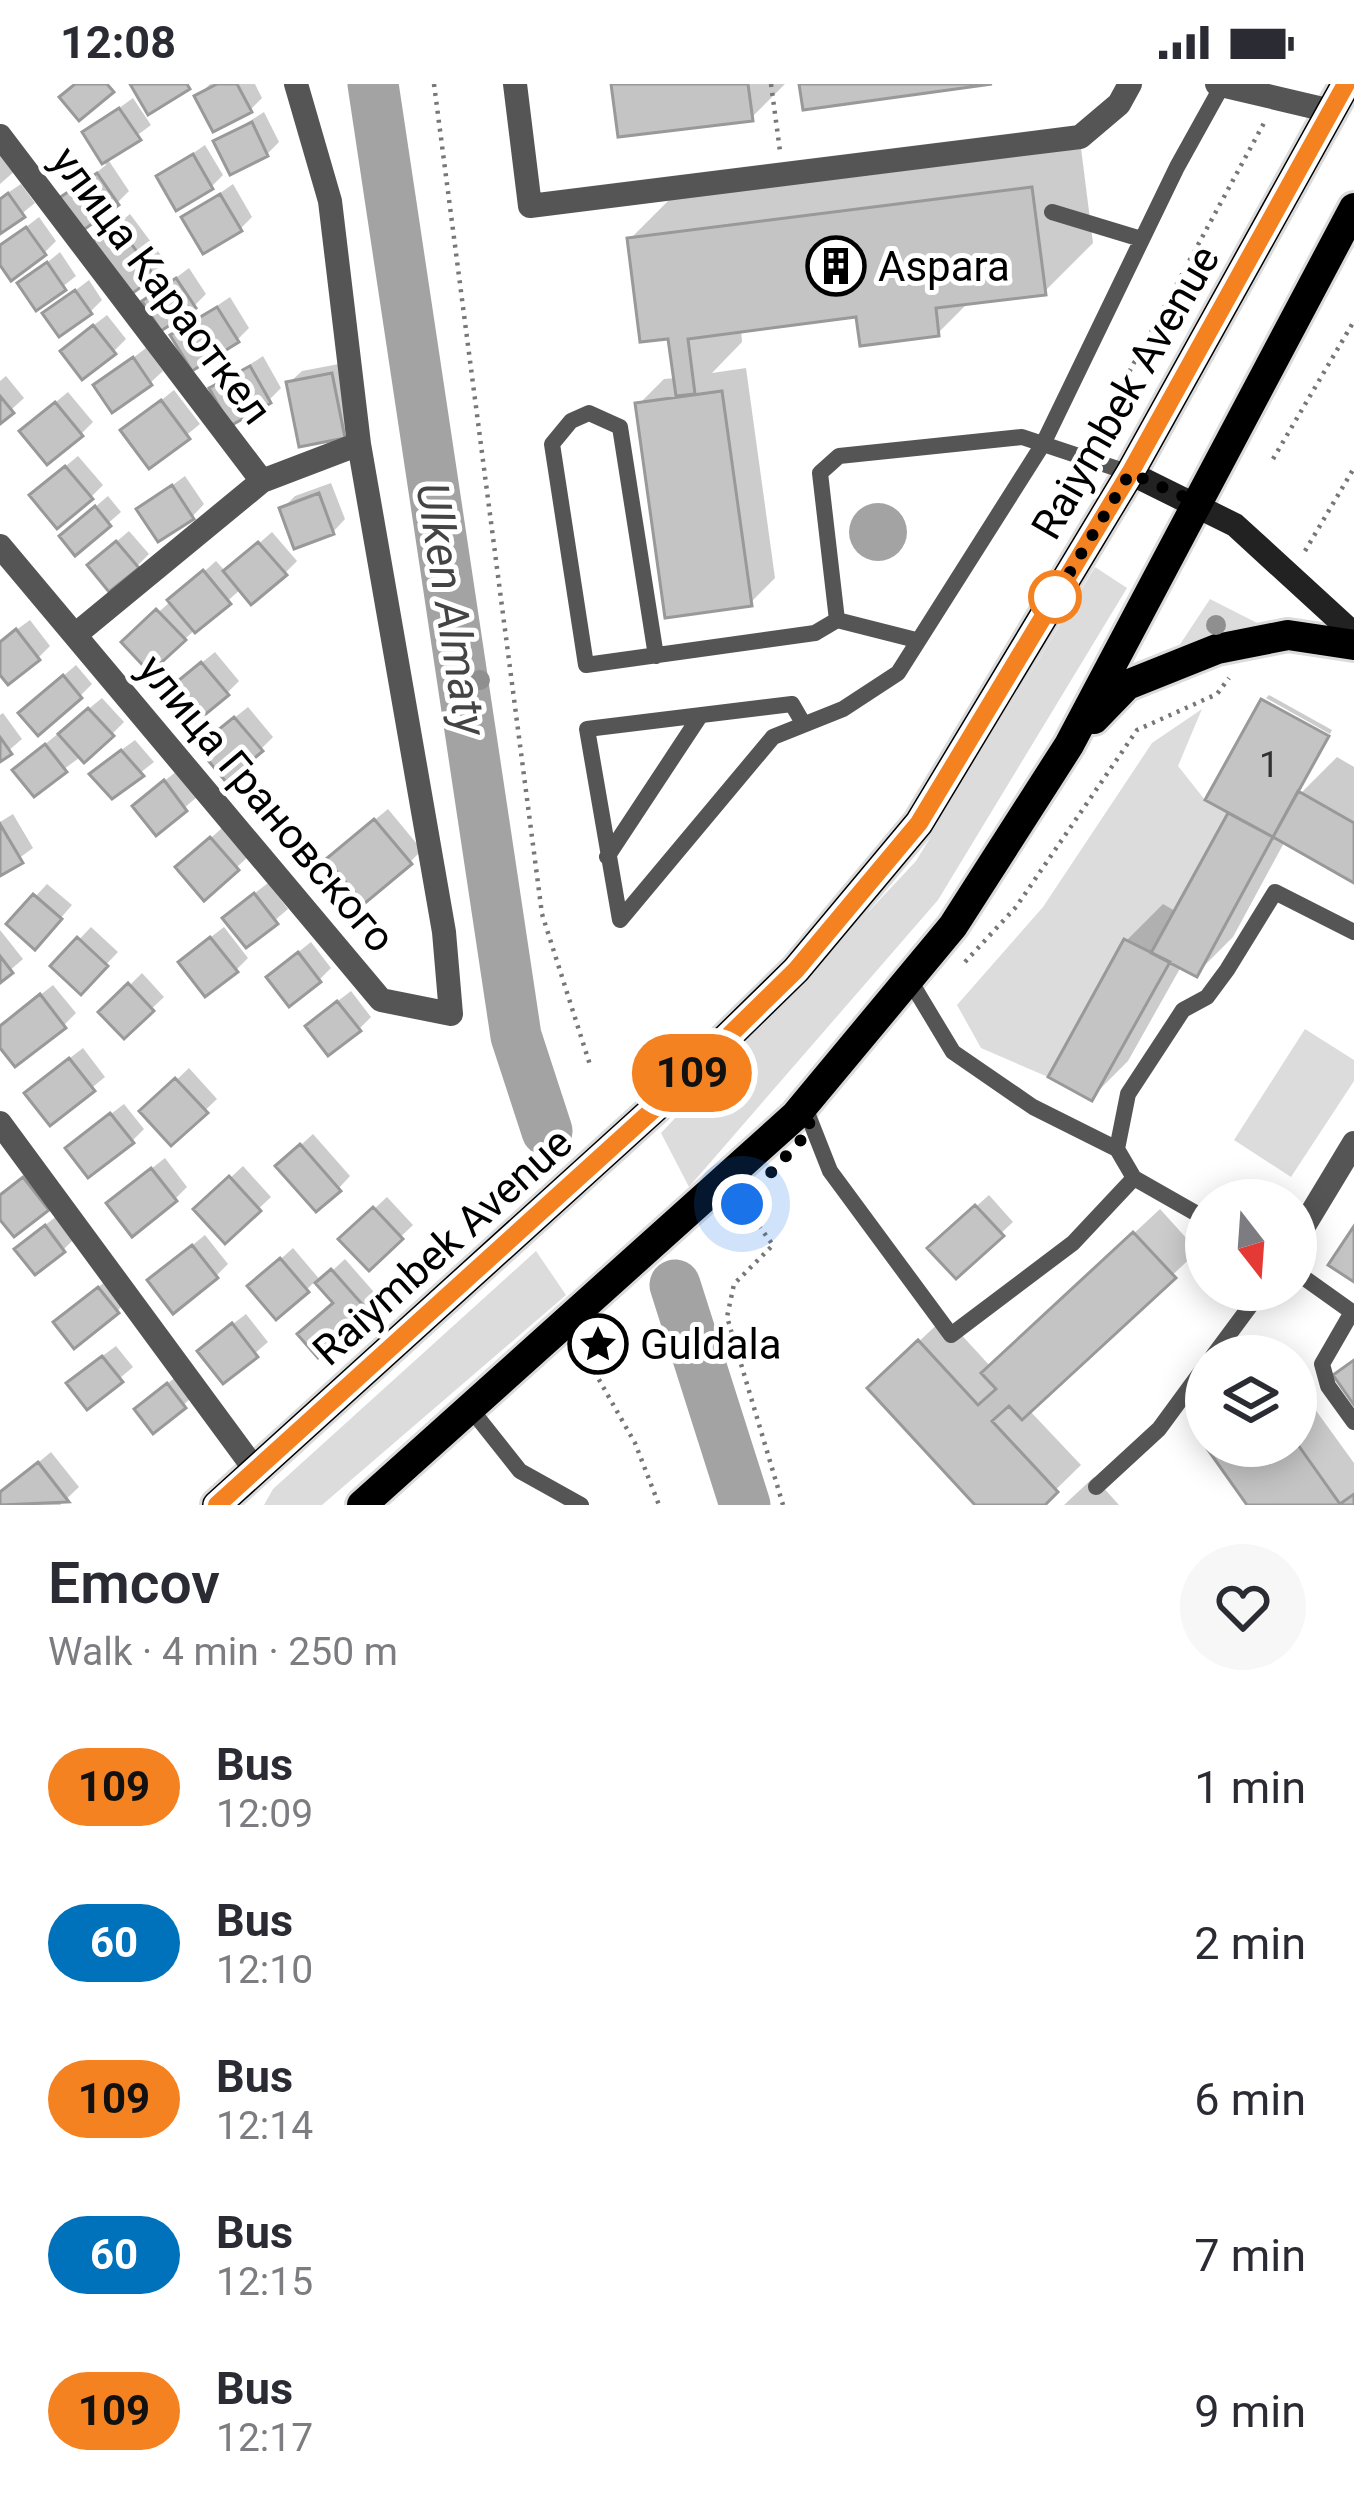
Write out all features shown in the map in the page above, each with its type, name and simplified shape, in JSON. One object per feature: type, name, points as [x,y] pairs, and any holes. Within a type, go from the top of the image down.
[{"type":"main road","name":"Raiymbek Avenue","points":[[217,1505],[592,1167],[796,970],[919,823],[1130,473],[1346,84]]},
{"type":"main road","points":[[362,1505],[799,1110],[917,992],[953,926],[1069,745],[1354,208]]},
{"type":"main road","points":[[1130,473],[1234,525],[1354,634]]},
{"type":"main road","points":[[1069,745],[1127,685],[1216,649],[1288,635],[1354,645]]},
{"type":"street","points":[[296,84],[330,201]]},
{"type":"street","points":[[316,84],[359,444]]},
{"type":"street","points":[[515,84],[530,206],[1080,137],[1119,104],[1130,84]]},
{"type":"street","points":[[1221,85],[1331,112]]},
{"type":"street","name":"улица Караоткел","points":[[0,136],[262,481]]},
{"type":"street","name":"улица Караоткел","points":[[75,635],[262,481],[359,444]]},
{"type":"street","name":"улица Грановского","points":[[0,546],[381,1000],[451,1014],[444,932],[359,444]]},
{"type":"street","points":[[0,1123],[256,1471]]},
{"type":"street","points":[[1317,1204],[1354,1143]]},
{"type":"lane","points":[[803,723],[792,704],[586,730],[620,920],[773,737],[843,710],[898,673],[1043,444],[1221,85]]},
{"type":"lane","points":[[1052,212],[1141,239]]},
{"type":"lane","points":[[656,656],[620,427],[589,413],[571,421],[552,444],[586,665],[656,656],[815,633],[837,620],[916,640]]},
{"type":"lane","points":[[837,620],[820,473],[839,457],[1022,437],[1130,473]]},
{"type":"lane","points":[[607,857],[700,716]]},
{"type":"lane","points":[[1117,1149],[1128,1094],[1183,1010],[1207,997],[1227,970],[1275,892],[1354,932]]},
{"type":"lane","points":[[917,992],[953,1052],[1033,1107],[1117,1149],[1134,1178],[1185,1207]]},
{"type":"lane","points":[[799,1110],[830,1171],[951,1335],[1073,1243],[1134,1178]]},
{"type":"lane","points":[[1317,1287],[1352,1312],[1322,1364],[1328,1386],[1354,1422]]},
{"type":"lane","points":[[1096,1486],[1159,1429],[1185,1394]]},
{"type":"lane","points":[[470,1408],[520,1471],[581,1505]]},
{"type":"path","points":[[434,84],[542,914],[591,1068]]},
{"type":"path","points":[[771,84],[783,174]]},
{"type":"path","points":[[1084,456],[1277,100]]},
{"type":"path","points":[[1273,459],[1354,321]]},
{"type":"path","points":[[1292,574],[1354,467]]},
{"type":"path","points":[[917,992],[1016,907],[1137,730],[1216,694],[1258,641]]},
{"type":"path","points":[[626,1091],[642,1077],[640,1050]]},
{"type":"path","points":[[756,1189],[742,1204],[772,1245],[734,1284],[727,1317],[783,1505]]},
{"type":"path","points":[[498,1204],[515,1193]]},
{"type":"path","points":[[579,1351],[635,1443],[659,1505]]},
{"type":"shaded area","points":[[878,503],[898,512],[907,532],[898,552],[878,561],[858,552],[849,532],[858,512]]},
{"type":"shaded area","points":[[1095,567],[1127,588],[938,900],[689,1187],[661,1133],[916,861]]},
{"type":"shaded area","points":[[1210,599],[1263,626],[1173,655]]},
{"type":"shaded area","points":[[1202,709],[1178,766],[1205,800],[1228,813],[1151,953],[1124,940],[1048,1077],[981,1048],[957,1005],[1043,907],[1152,743]]},
{"type":"shaded area","points":[[1305,1029],[1354,1060],[1354,1081],[1291,1177],[1234,1140]]},
{"type":"shaded area","points":[[536,1251],[566,1295],[322,1505],[264,1505],[273,1489]]},
{"type":"building","points":[[75,84],[107,84],[114,92],[79,121],[59,97]]},
{"type":"building","points":[[130,84],[187,84],[190,89],[148,115]]},
{"type":"building","points":[[217,84],[237,84],[252,112],[213,132],[194,96]]},
{"type":"building","points":[[611,84],[748,84],[753,121],[618,137]]},
{"type":"building","points":[[799,84],[992,84],[803,110]]},
{"type":"building","points":[[119,108],[141,140],[102,164],[82,132]]},
{"type":"building","points":[[252,122],[268,156],[230,175],[213,141]]},
{"type":"building","points":[[193,154],[213,189],[176,211],[156,176]]},
{"type":"building","points":[[97,173],[119,205],[82,231],[59,198]]},
{"type":"building","name":"Aspara","points":[[1032,187],[1046,295],[936,308],[939,336],[860,346],[856,317],[688,339],[695,394],[676,396],[668,339],[640,342],[627,238]]},
{"type":"building","points":[[8,193],[25,217],[0,234],[0,199]]},
{"type":"building","points":[[220,194],[242,231],[203,254],[181,217]]},
{"type":"building","points":[[117,224],[155,277],[130,295],[91,243]]},
{"type":"building","points":[[26,227],[46,255],[11,281],[0,265],[0,245]]},
{"type":"building","points":[[47,262],[66,290],[36,311],[17,283]]},
{"type":"building","points":[[176,278],[196,308],[161,331],[142,301]]},
{"type":"building","points":[[75,290],[92,314],[59,337],[42,313]]},
{"type":"building","points":[[217,307],[239,342],[192,371],[170,335]]},
{"type":"building","points":[[93,325],[116,354],[82,380],[60,351]]},
{"type":"building","points":[[133,357],[152,385],[112,413],[93,385]]},
{"type":"building","points":[[250,366],[271,403],[230,426],[209,388]]},
{"type":"building","points":[[332,373],[345,438],[299,447],[286,382]]},
{"type":"building","points":[[722,391],[752,606],[665,618],[635,403]]},
{"type":"building","points":[[0,396],[14,413],[0,424]]},
{"type":"building","points":[[161,400],[190,439],[149,469],[120,430]]},
{"type":"building","points":[[55,402],[83,436],[47,465],[19,431]]},
{"type":"building","points":[[65,466],[93,499],[57,529],[29,495]]},
{"type":"building","points":[[172,485],[194,519],[158,542],[136,509]]},
{"type":"building","points":[[319,493],[334,534],[294,549],[279,508]]},
{"type":"building","points":[[95,506],[111,526],[75,556],[59,536]]},
{"type":"building","points":[[116,541],[139,568],[109,592],[87,565]]},
{"type":"building","points":[[258,542],[287,575],[251,605],[223,571]]},
{"type":"building","points":[[203,570],[231,604],[195,633],[167,600]]},
{"type":"building","points":[[156,609],[186,640],[150,673],[121,642]]},
{"type":"building","points":[[16,629],[40,660],[8,685],[0,675],[0,642]]},
{"type":"building","points":[[201,662],[229,695],[190,727],[162,694]]},
{"type":"building","points":[[63,675],[82,698],[38,736],[18,713]]},
{"type":"building","points":[[1261,699],[1329,736],[1273,837],[1205,800]]},
{"type":"building","points":[[88,708],[114,736],[84,763],[58,734]]},
{"type":"building","points":[[234,717],[263,751],[226,782],[197,747]]},
{"type":"building","points":[[0,737],[12,754],[0,762]]},
{"type":"building","points":[[45,744],[67,772],[34,797],[12,770]]},
{"type":"building","points":[[121,750],[144,776],[112,799],[89,774]]},
{"type":"building","points":[[164,780],[187,811],[156,836],[132,806]]},
{"type":"building","points":[[1298,791],[1354,823],[1354,883],[1273,837]]},
{"type":"building","points":[[1228,813],[1273,837],[1197,977],[1151,953]]},
{"type":"building","points":[[374,819],[412,864],[364,904],[326,859]]},
{"type":"building","points":[[0,824],[23,863],[0,876]]},
{"type":"building","points":[[210,837],[239,870],[204,901],[175,867]]},
{"type":"building","points":[[254,893],[278,924],[246,948],[222,918]]},
{"type":"building","points":[[33,894],[62,919],[35,950],[6,924]]},
{"type":"building","points":[[77,937],[108,966],[81,995],[50,966]]},
{"type":"building","points":[[210,937],[238,972],[205,997],[178,962]]},
{"type":"building","points":[[1124,939],[1170,962],[1092,1101],[1048,1077]]},
{"type":"building","points":[[298,952],[321,982],[289,1007],[266,977]]},
{"type":"building","points":[[0,956],[13,973],[0,983]]},
{"type":"building","points":[[128,983],[154,1011],[124,1039],[98,1012]]},
{"type":"building","points":[[40,994],[66,1028],[15,1067],[0,1048],[0,1026]]},
{"type":"building","points":[[337,1001],[361,1031],[328,1056],[305,1026]]},
{"type":"building","points":[[69,1058],[95,1091],[50,1126],[24,1093]]},
{"type":"building","points":[[175,1078],[208,1113],[171,1146],[139,1111]]},
{"type":"building","points":[[110,1113],[134,1143],[88,1178],[65,1148]]},
{"type":"building","points":[[300,1144],[341,1191],[316,1212],[275,1166]]},
{"type":"building","points":[[151,1168],[177,1201],[132,1237],[106,1203]]},
{"type":"building","points":[[229,1176],[261,1211],[225,1244],[193,1209]]},
{"type":"building","points":[[23,1177],[49,1210],[14,1237],[0,1220],[0,1195]]},
{"type":"building","points":[[975,1205],[1004,1236],[956,1279],[927,1248]]},
{"type":"building","points":[[373,1207],[403,1239],[369,1271],[338,1239]]},
{"type":"building","points":[[45,1225],[65,1252],[35,1275],[14,1249]]},
{"type":"building","points":[[1354,1226],[1354,1282],[1328,1265]]},
{"type":"building","points":[[1133,1232],[1176,1278],[1022,1420],[1009,1406],[992,1421],[1058,1492],[1045,1505],[975,1505],[867,1388],[918,1340],[978,1405],[996,1389],[981,1373]]},
{"type":"building","points":[[192,1245],[218,1278],[173,1314],[147,1280]]},
{"type":"building","points":[[280,1258],[309,1292],[276,1320],[247,1286]]},
{"type":"building","points":[[331,1269],[370,1313],[318,1358],[297,1334],[333,1303],[315,1283]]},
{"type":"building","points":[[98,1287],[119,1313],[74,1349],[53,1322]]},
{"type":"building","points":[[232,1323],[258,1357],[223,1384],[197,1351]]},
{"type":"building","points":[[102,1356],[123,1382],[87,1410],[66,1383]]},
{"type":"building","points":[[1354,1360],[1354,1405],[1333,1375]]},
{"type":"building","points":[[167,1383],[186,1408],[153,1434],[134,1409]]},
{"type":"building","points":[[38,1462],[69,1502],[0,1505],[0,1492]]},
{"type":"building","points":[[1220,1467],[1314,1467],[1340,1504],[1354,1494],[1354,1505],[1247,1505]]},
{"type":"waterway","name":"Ulken Almaty","points":[[373,84],[516,1036],[547,1131]]},
{"type":"waterway","name":"Ulken Almaty","points":[[675,1285],[745,1505]]},
{"type":"bus line","name":"109","points":[[217,1505],[656,1107],[796,970],[919,823],[1130,473],[1346,84]]},
{"type":"place","name":"Aspara","points":[[836,266]]},
{"type":"place","name":"Guldala","points":[[598,1344]]},
{"type":"route","points":[[742,1204],[811,1129],[804,1105],[953,926],[1069,745],[1196,502],[1130,473],[1055,597]]}]
